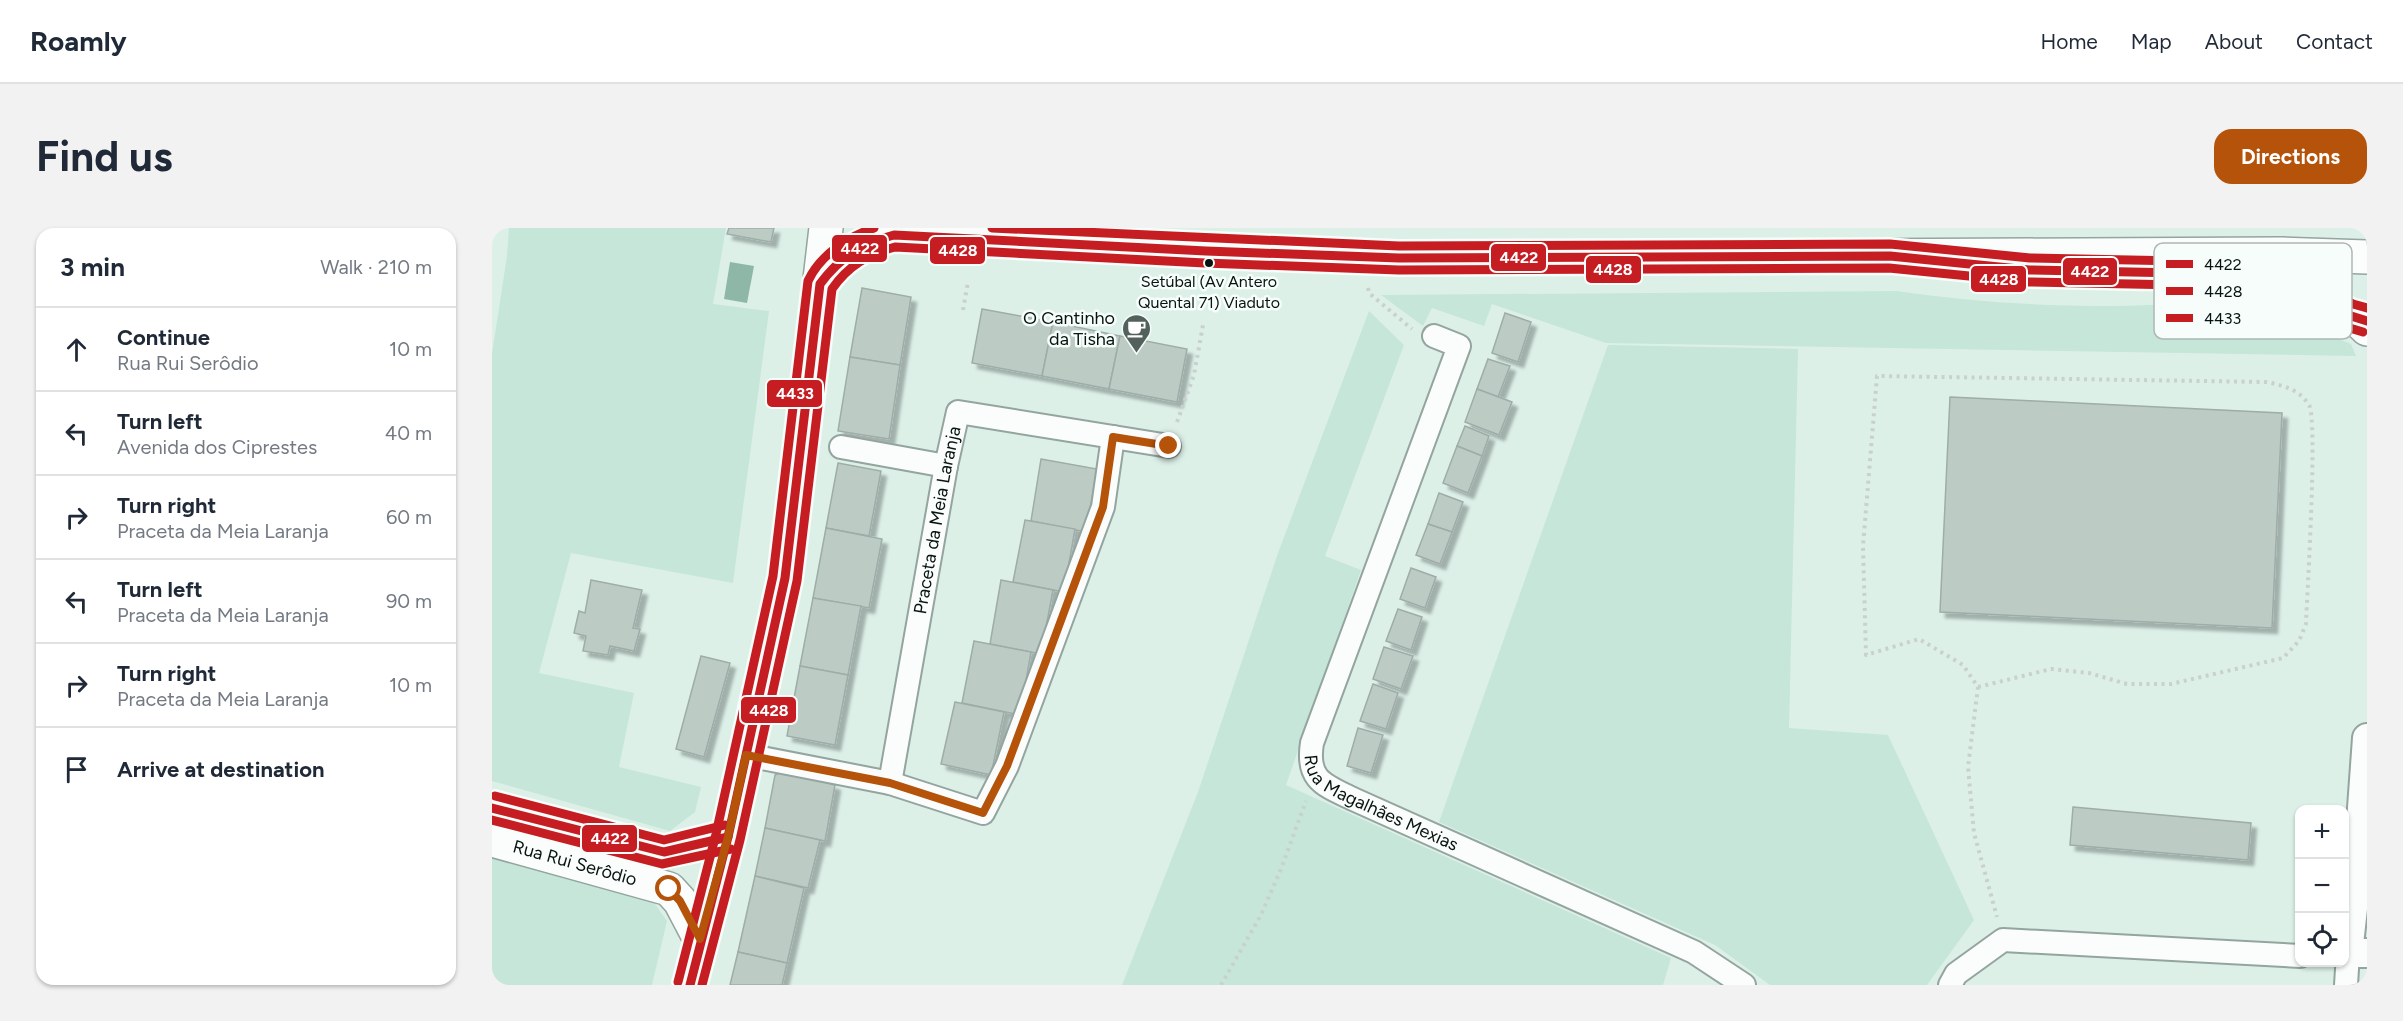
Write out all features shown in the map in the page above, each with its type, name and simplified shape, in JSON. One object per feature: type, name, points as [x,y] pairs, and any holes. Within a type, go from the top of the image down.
[{"type":"main road","points":[[690,985],[728,837],[785,578],[826,228]]},
{"type":"main road","points":[[820,284],[833,265],[846,254],[878,238],[894,235],[1399,258],[2154,255]]},
{"type":"main road","points":[[1890,256],[2029,270],[2154,272]]},
{"type":"main road","points":[[2352,256],[2367,257]]},
{"type":"main road","name":"Rua Rui Serôdio","points":[[492,808],[664,852],[728,837]]},
{"type":"main road","name":"Rua Rui Serôdio","points":[[492,840],[669,889],[680,901],[700,939]]},
{"type":"street","name":"Rua Magalhães Mexias","points":[[1434,336],[1459,346],[1312,743],[1310,766],[1315,777],[1353,799],[1694,952],[1744,985]]},
{"type":"street","name":"Praceta da Meia Laranja","points":[[890,783],[946,466],[958,412],[1169,446]]},
{"type":"street","points":[[746,755],[890,783],[983,813],[1007,766],[1103,507],[1113,437]]},
{"type":"street","points":[[841,447],[946,466]]},
{"type":"street","points":[[2346,985],[2353,953],[2367,738]]},
{"type":"street","points":[[2358,864],[2367,892]]},
{"type":"street","points":[[1950,985],[1956,974],[2003,940],[2295,956]]},
{"type":"path","points":[[1368,281],[1369,293],[1414,332],[1421,337],[1434,336]]},
{"type":"path","points":[[963,310],[968,282]]},
{"type":"path","points":[[1169,446],[1194,375],[1203,325]]},
{"type":"path","points":[[1978,687],[2051,669],[2089,674],[2127,684],[2171,684],[2283,658],[2299,641],[2306,624],[2313,438],[2311,406],[2294,388],[2267,382],[1877,376],[1863,546],[1866,655],[1919,639],[1963,665],[1978,687],[1968,767],[1974,833],[2003,940]]},
{"type":"path","points":[[1221,985],[1261,915],[1281,869],[1315,777]]},
{"type":"shaded area","points":[[509,228],[726,228],[713,304],[769,311],[733,583],[571,553],[539,673],[634,693],[619,767],[701,787],[695,812],[670,831],[492,781],[492,354]]},
{"type":"shaded area","points":[[730,262],[754,266],[747,303],[724,299]]},
{"type":"shaded area","points":[[1896,291],[1971,300],[2046,305],[2154,305],[2154,339],[2339,339],[2351,344],[2356,356],[1606,343],[1492,304],[1484,326],[1432,308],[1423,326],[1381,295]]},
{"type":"shaded area","points":[[1369,311],[1404,345],[1325,556],[1361,570],[1286,785],[1671,958],[1663,985],[1122,985],[1198,792],[1278,553]]},
{"type":"shaded area","points":[[1608,345],[1798,349],[1789,728],[1888,735],[1974,920],[1927,985],[1770,985],[1715,945],[1439,822]]},
{"type":"shaded area","points":[[492,853],[648,894],[667,921],[652,985],[492,985]]},
{"type":"building","points":[[729,228],[774,228],[771,242],[727,234]]},
{"type":"building","points":[[862,288],[911,297],[900,365],[850,357]]},
{"type":"building","points":[[982,309],[1053,322],[1042,376],[972,363]]},
{"type":"building","points":[[1505,313],[1531,322],[1518,362],[1492,353]]},
{"type":"building","points":[[1053,322],[1120,336],[1109,389],[1042,376]]},
{"type":"building","points":[[1120,336],[1187,349],[1177,402],[1109,389]]},
{"type":"building","points":[[850,357],[900,365],[889,439],[838,431]]},
{"type":"building","points":[[1488,359],[1510,366],[1498,397],[1477,389]]},
{"type":"building","points":[[1477,389],[1512,402],[1499,435],[1465,422]]},
{"type":"building","points":[[1950,397],[2282,413],[2272,628],[1940,612]]},
{"type":"building","points":[[1465,426],[1489,436],[1482,456],[1457,446]]},
{"type":"building","points":[[1457,446],[1482,456],[1468,493],[1443,483]]},
{"type":"building","points":[[1041,459],[1097,469],[1086,532],[1031,521]]},
{"type":"building","points":[[838,463],[881,471],[869,536],[826,528]]},
{"type":"building","points":[[1439,493],[1463,502],[1452,532],[1428,524]]},
{"type":"building","points":[[1025,520],[1075,529],[1064,592],[1013,582]]},
{"type":"building","points":[[1428,524],[1452,532],[1440,564],[1416,555]]},
{"type":"building","points":[[826,528],[882,539],[869,608],[813,598]]},
{"type":"building","points":[[1411,568],[1436,577],[1425,608],[1400,599]]},
{"type":"building","points":[[591,580],[642,590],[633,628],[640,629],[634,651],[610,646],[608,655],[583,651],[586,636],[574,633],[579,611],[585,613]]},
{"type":"building","points":[[1001,580],[1053,590],[1041,654],[990,644]]},
{"type":"building","points":[[813,598],[861,606],[848,675],[800,666]]},
{"type":"building","points":[[1398,609],[1422,617],[1411,650],[1386,641]]},
{"type":"building","points":[[974,641],[1031,652],[1020,715],[962,703]]},
{"type":"building","points":[[1384,647],[1413,656],[1401,689],[1373,679]]},
{"type":"building","points":[[701,656],[730,663],[704,757],[676,749]]},
{"type":"building","points":[[800,666],[848,675],[835,745],[787,736]]},
{"type":"building","points":[[1373,684],[1398,693],[1386,729],[1360,721]]},
{"type":"building","points":[[955,702],[1004,712],[991,775],[941,764]]},
{"type":"building","points":[[1358,728],[1383,735],[1371,773],[1347,766]]},
{"type":"building","points":[[784,771],[835,785],[825,841],[765,828],[775,775]]},
{"type":"building","points":[[2073,807],[2251,823],[2248,860],[2070,845]]},
{"type":"building","points":[[765,828],[820,840],[808,888],[755,876]]},
{"type":"building","points":[[755,876],[804,888],[787,963],[738,952]]},
{"type":"building","points":[[738,952],[787,963],[782,985],[730,985]]},
{"type":"transit line","name":"4433","points":[[678,982],[716,834],[773,576],[808,281],[827,255],[854,236],[874,228]]},
{"type":"transit line","name":"4433","points":[[992,228],[1399,246],[1890,244],[2030,258],[2154,260]]},
{"type":"transit line","name":"4422","points":[[690,985],[728,837],[785,578],[820,284],[852,252],[872,242],[894,235],[1399,258],[1890,256],[2029,270],[2154,272]]},
{"type":"transit line","name":"4428","points":[[702,985],[740,840],[797,581],[832,289],[852,267],[876,253],[895,247],[1205,263],[1399,270],[1889,268],[2029,282],[2154,284]]},
{"type":"transit line","name":"4433","points":[[2352,303],[2367,308]]},
{"type":"transit line","name":"4422","points":[[2352,316],[2367,321]]},
{"type":"transit line","name":"4428","points":[[2352,329],[2363,332]]},
{"type":"transit line","name":"4433","points":[[495,796],[664,840],[725,825]]},
{"type":"transit line","name":"4422","points":[[492,808],[664,852],[728,837]]},
{"type":"transit line","name":"4428","points":[[492,820],[662,864],[731,849]]},
{"type":"place","name":"Setúbal (Av Antero Quental 71) Viaduto","points":[[1209,263]]},
{"type":"place","name":"O Cantinho da Tisha","points":[[1136,354]]},
{"type":"route","points":[[669,889],[680,901],[700,939],[728,837],[746,755],[890,783],[983,813],[1007,766],[1103,507],[1113,437],[1169,446]]}]
